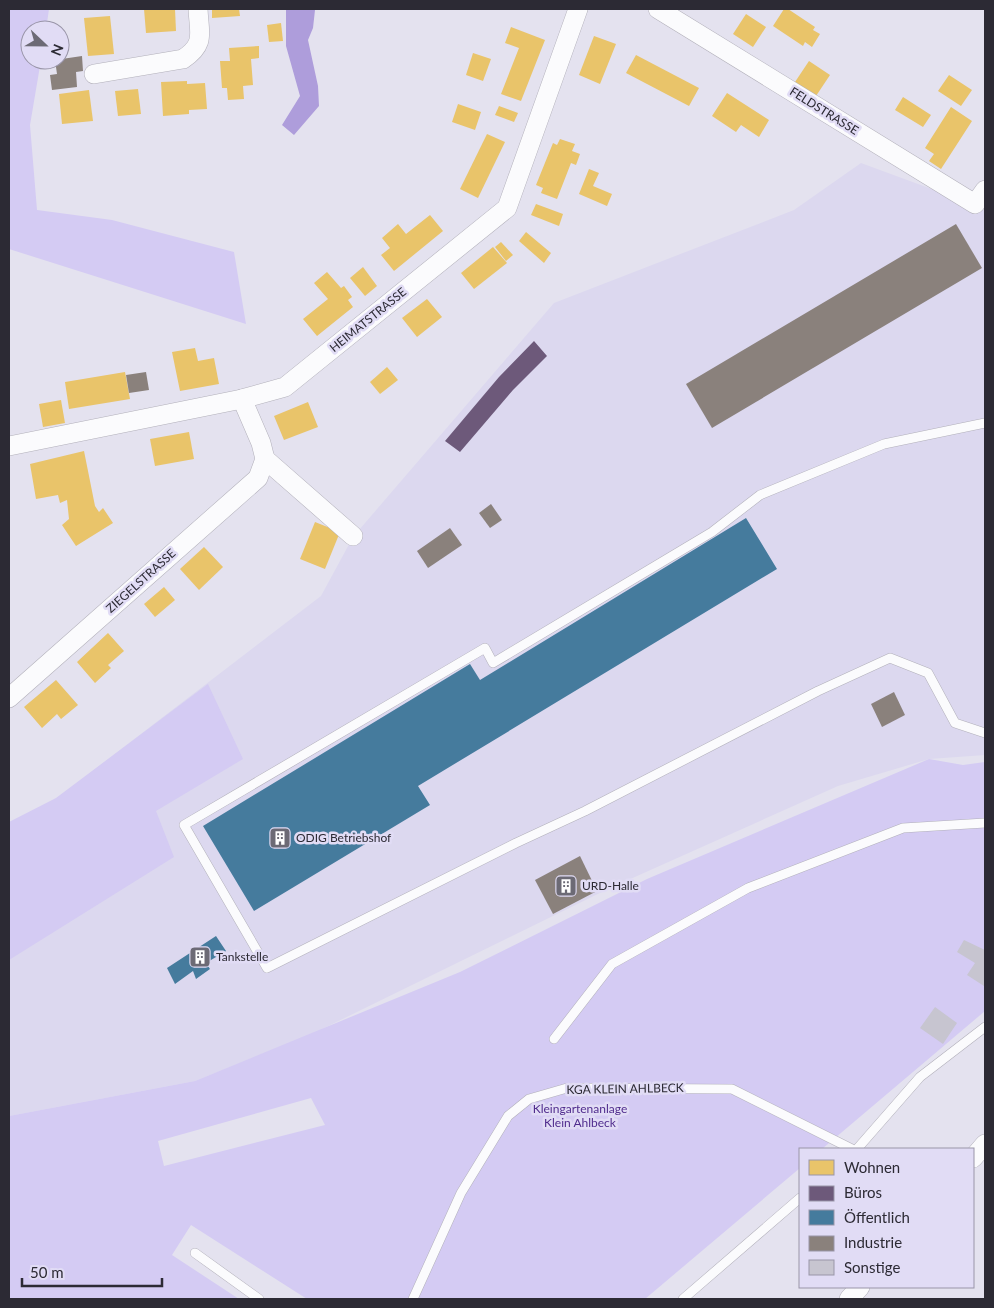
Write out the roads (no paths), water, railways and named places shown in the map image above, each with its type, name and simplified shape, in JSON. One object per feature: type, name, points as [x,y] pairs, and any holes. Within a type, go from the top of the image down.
[{"type":"street","points":[[94,74],[183,59],[196,51],[200,41],[198,9]]},
{"type":"street","name":"HEIMATSTRASSE","points":[[9,446],[242,399],[285,387],[507,208],[578,9]]},
{"type":"street","name":"FELDSTRASSE","points":[[658,9],[975,204],[985,190]]},
{"type":"street","points":[[242,399],[261,443],[265,459],[353,536]]},
{"type":"street","name":"ZIEGELSTRASSE","points":[[9,698],[258,478],[265,459]]},
{"type":"street","points":[[974,1157],[985,1144]]},
{"type":"street","points":[[849,1299],[859,1288]]},
{"type":"lane","points":[[985,423],[884,444],[760,495],[712,532],[493,662],[485,648],[184,825],[267,968],[516,843],[585,811],[818,691],[890,658],[928,673],[955,724],[985,733]]},
{"type":"lane","points":[[554,1039],[612,964],[748,888],[903,828],[985,823]]},
{"type":"lane","points":[[857,1148],[920,1077],[985,1027]]},
{"type":"lane","name":"KGA KLEIN AHLBECK","points":[[413,1299],[461,1193],[508,1116],[530,1099],[567,1088],[732,1089],[850,1148]]},
{"type":"lane","points":[[683,1299],[799,1199]]},
{"type":"lane","points":[[195,1253],[259,1299]]},
{"type":"place","name":"ODIG Betriebshof","points":[[280,838]]},
{"type":"place","name":"URD-Halle","points":[[566,886]]},
{"type":"place","name":"Tankstelle","points":[[200,957]]},
{"type":"park label","name":"Kleingartenanlage Klein Ahlbeck","points":[[580,1116]]}]
